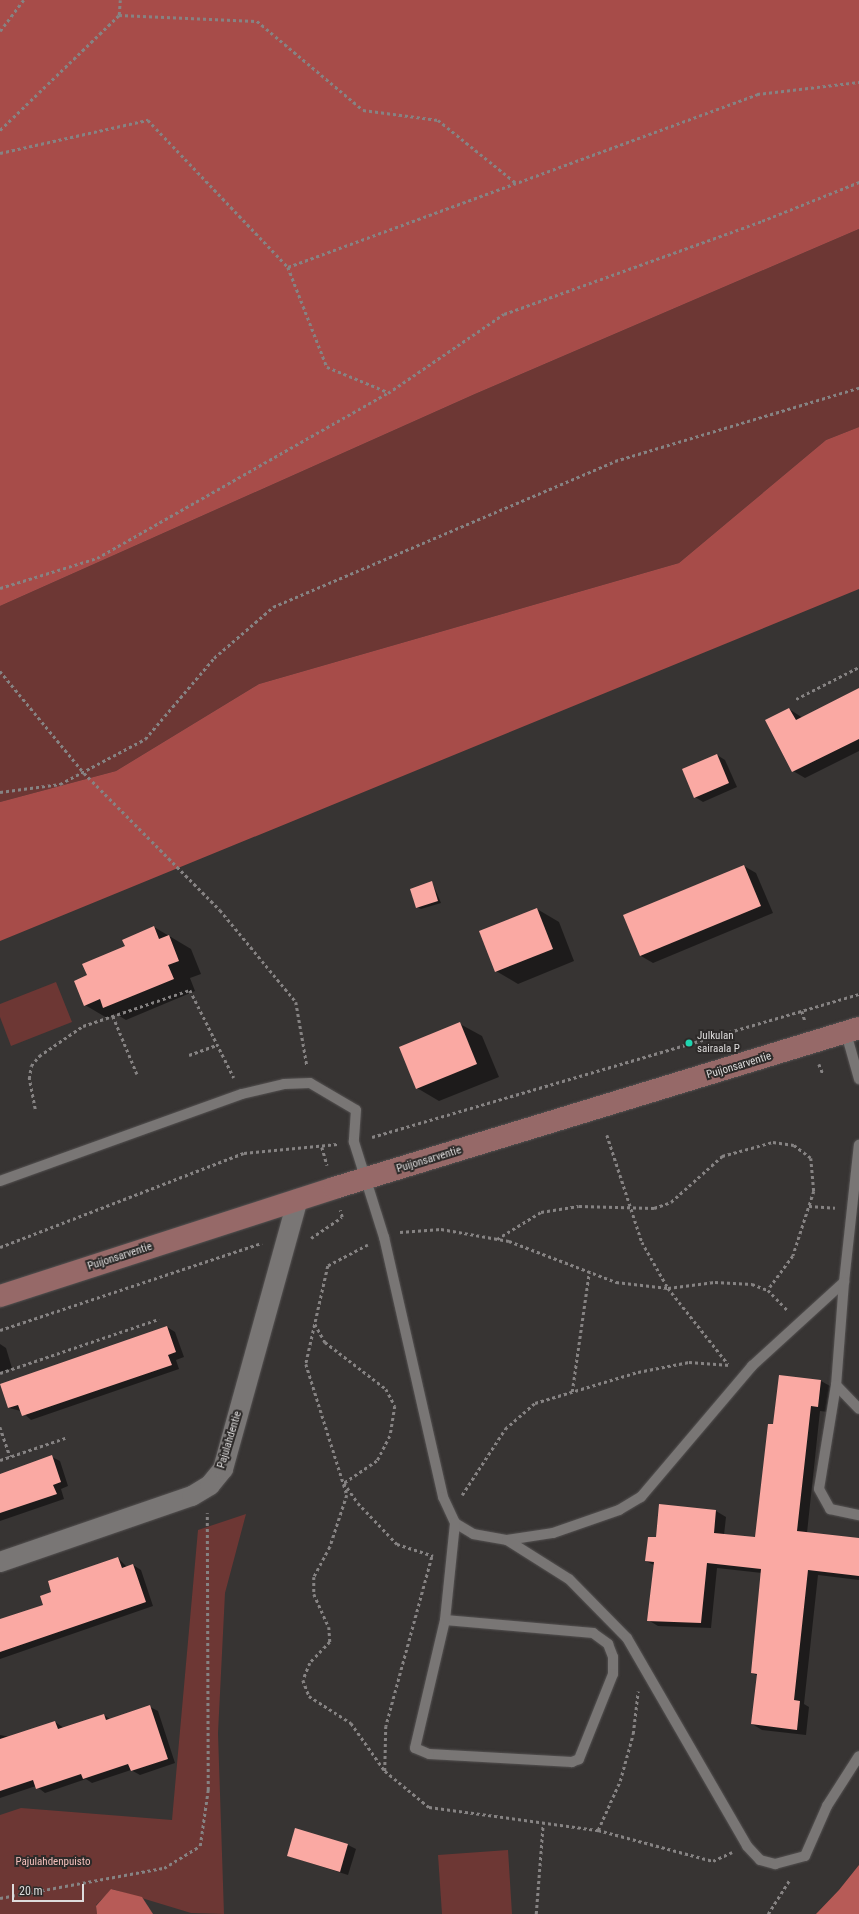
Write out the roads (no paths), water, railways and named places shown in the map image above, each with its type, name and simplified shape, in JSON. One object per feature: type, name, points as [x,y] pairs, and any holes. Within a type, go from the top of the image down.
[{"type":"main road","name":"Puijonsarventie","points":[[0,1296],[298,1199],[853,1030]]},
{"type":"street","name":"Pajulahdentie","points":[[0,1562],[192,1496],[210,1484],[224,1469],[284,1242],[298,1199]]},
{"type":"lane","points":[[853,1030],[859,1079]]},
{"type":"lane","points":[[0,1181],[242,1094],[284,1084],[310,1083],[356,1110],[354,1142],[364,1180],[384,1237],[427,1436],[443,1497],[455,1523],[445,1620],[415,1748],[429,1754],[572,1762],[579,1759],[613,1674],[613,1657],[608,1644],[593,1633],[445,1620]]},
{"type":"lane","points":[[859,1144],[844,1282],[836,1385],[819,1489],[830,1508],[859,1515]]},
{"type":"lane","points":[[455,1523],[473,1534],[507,1540],[553,1533],[619,1510],[641,1497],[752,1366],[844,1282]]},
{"type":"lane","points":[[836,1385],[859,1410]]},
{"type":"lane","points":[[507,1540],[569,1579],[627,1638],[747,1846],[760,1860],[775,1864],[805,1856],[827,1806],[859,1756]]},
{"type":"place","name":"Julkulan sairaala P","points":[[689,1043]]},
{"type":"park label","name":"Pajulahdenpuisto","points":[[53,1862]]}]
